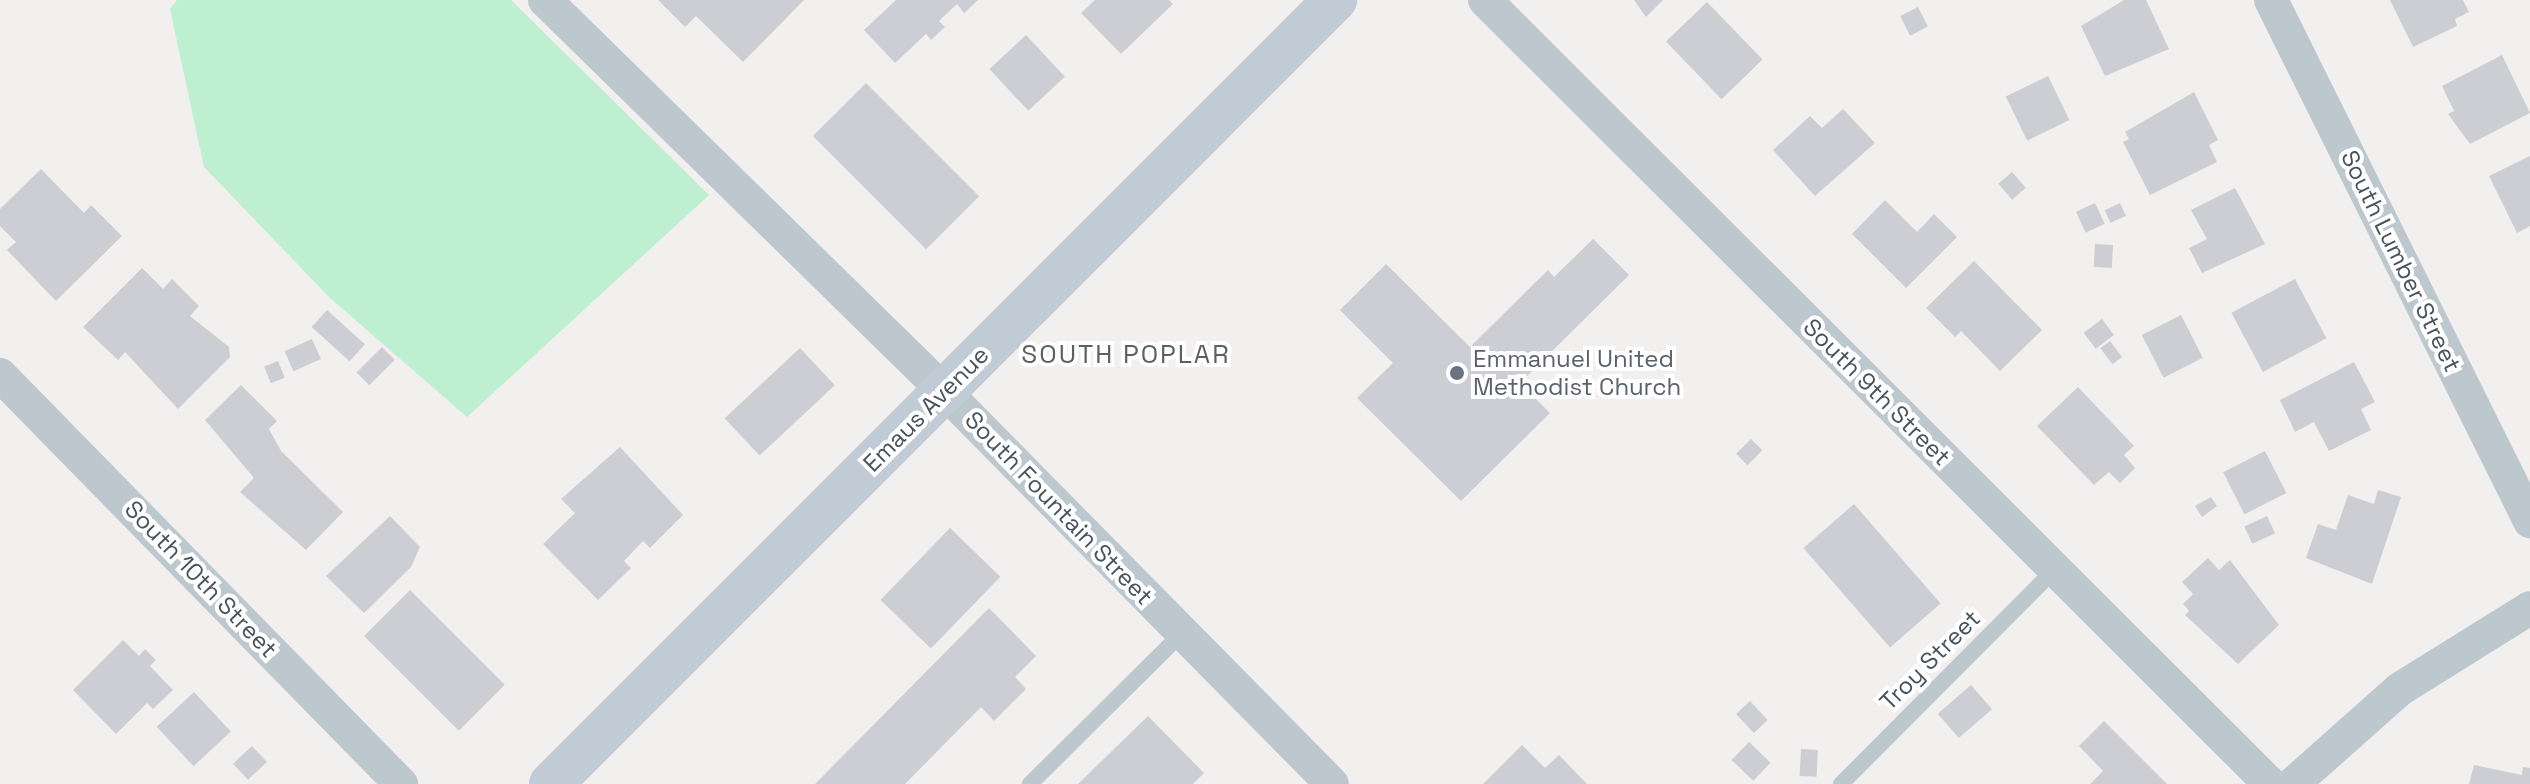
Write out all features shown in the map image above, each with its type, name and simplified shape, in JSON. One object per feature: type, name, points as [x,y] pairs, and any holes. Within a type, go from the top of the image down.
[{"type":"main road","name":"Emaus Avenue","points":[[551,784],[1335,0]]},
{"type":"street","name":"South Fountain Street","points":[[545,0],[944,391],[1332,784]]},
{"type":"street","name":"South 9th Street","points":[[1485,0],[2270,784]]},
{"type":"street","name":"South Lumber Street","points":[[2271,0],[2530,521]]},
{"type":"street","name":"South 10th Street","points":[[0,375],[401,784]]},
{"type":"street","points":[[2293,784],[2400,689],[2530,608]]},
{"type":"lane","name":"Troy Street","points":[[1841,784],[2054,570]]},
{"type":"lane","points":[[1030,784],[1181,634]]},
{"type":"green space","points":[[177,0],[511,0],[709,195],[467,417],[329,297],[204,167],[170,9]]},
{"type":"building","points":[[658,0],[804,0],[743,62],[696,16],[685,27]]},
{"type":"building","points":[[896,0],[978,0],[964,13],[957,4],[939,21],[945,27],[931,40],[926,34],[895,63],[864,30]]},
{"type":"building","points":[[1095,0],[1169,0],[1173,4],[1121,54],[1081,13]]},
{"type":"building","points":[[1634,0],[1663,0],[1646,17]]},
{"type":"building","points":[[2124,0],[2146,0],[2169,49],[2105,76],[2081,26]]},
{"type":"building","points":[[2390,0],[2463,0],[2469,12],[2455,19],[2457,26],[2413,47]]},
{"type":"building","points":[[1707,2],[1763,60],[1722,99],[1666,42]]},
{"type":"building","points":[[1918,7],[1928,27],[1910,36],[1900,16]]},
{"type":"building","points":[[1026,35],[1065,77],[1028,111],[989,69]]},
{"type":"building","points":[[2502,55],[2530,113],[2470,144],[2448,114],[2454,111],[2442,86]]},
{"type":"building","points":[[2048,76],[2069,120],[2027,141],[2006,97]]},
{"type":"building","points":[[866,83],[979,196],[926,249],[813,136]]},
{"type":"building","points":[[2194,92],[2218,140],[2209,145],[2217,162],[2150,195],[2123,142],[2129,139],[2125,132]]},
{"type":"building","points":[[1843,109],[1875,143],[1815,196],[1773,150],[1810,116],[1822,128]]},
{"type":"building","points":[[2530,156],[2530,226],[2517,233],[2489,176]]},
{"type":"building","points":[[41,169],[84,213],[91,205],[122,236],[56,301],[7,250],[16,242],[0,226],[0,209]]},
{"type":"building","points":[[2012,172],[2026,188],[2012,200],[1998,184]]},
{"type":"building","points":[[2235,188],[2265,244],[2202,273],[2189,248],[2207,239],[2191,210]]},
{"type":"building","points":[[1885,200],[1917,232],[1934,214],[1957,237],[1906,288],[1852,234]]},
{"type":"building","points":[[2095,203],[2105,224],[2086,233],[2076,212]]},
{"type":"building","points":[[2120,203],[2126,216],[2111,223],[2105,210]]},
{"type":"building","name":"Emmanuel United Methodist Church","points":[[1593,239],[1629,275],[1520,383],[1550,413],[1461,501],[1357,398],[1393,363],[1340,310],[1386,264],[1470,347],[1548,270],[1554,277]]},
{"type":"building","points":[[2095,244],[2113,245],[2112,268],[2094,267]]},
{"type":"building","points":[[1974,261],[2042,330],[2000,371],[1961,331],[1955,337],[1926,308]]},
{"type":"building","points":[[142,268],[163,289],[172,279],[199,306],[190,316],[229,347],[230,357],[178,409],[125,352],[118,360],[83,327]]},
{"type":"building","points":[[2295,279],[2326,338],[2263,372],[2231,313]]},
{"type":"building","points":[[327,310],[365,344],[350,361],[312,327]]},
{"type":"building","points":[[2181,315],[2203,358],[2164,378],[2142,335]]},
{"type":"building","points":[[2102,319],[2114,335],[2096,349],[2084,333]]},
{"type":"building","points":[[312,339],[321,359],[294,371],[285,351]]},
{"type":"building","points":[[2110,341],[2122,357],[2112,364],[2100,348]]},
{"type":"building","points":[[382,347],[395,360],[369,385],[357,372]]},
{"type":"building","points":[[800,348],[835,385],[759,456],[725,418]]},
{"type":"building","points":[[278,361],[285,378],[271,383],[264,367]]},
{"type":"building","points":[[2354,362],[2375,402],[2361,409],[2371,430],[2329,451],[2314,422],[2295,432],[2280,400]]},
{"type":"building","points":[[241,385],[277,421],[269,429],[281,451],[343,512],[306,550],[240,492],[254,478],[205,420]]},
{"type":"building","points":[[2078,387],[2134,446],[2124,455],[2135,468],[2120,483],[2109,472],[2094,485],[2037,426]]},
{"type":"building","points":[[1751,439],[1762,450],[1747,465],[1736,454]]},
{"type":"building","points":[[620,447],[683,515],[650,548],[643,541],[624,561],[631,568],[598,600],[543,544],[575,513],[561,499]]},
{"type":"building","points":[[2265,451],[2286,493],[2244,514],[2223,472]]},
{"type":"building","points":[[2378,490],[2401,497],[2372,584],[2306,558],[2318,524],[2336,530],[2348,495],[2374,504]]},
{"type":"building","points":[[2211,497],[2217,506],[2202,517],[2195,506]]},
{"type":"building","points":[[1854,504],[1941,604],[1890,648],[1803,548]]},
{"type":"building","points":[[390,516],[420,547],[411,567],[364,613],[326,576]]},
{"type":"building","points":[[2267,516],[2275,533],[2252,544],[2244,527]]},
{"type":"building","points":[[950,528],[1000,577],[931,649],[881,600]]},
{"type":"building","points":[[2208,558],[2219,570],[2230,560],[2279,625],[2238,664],[2185,615],[2189,611],[2183,604],[2193,594],[2182,582]]},
{"type":"building","points":[[410,590],[505,685],[459,731],[364,636]]},
{"type":"building","points":[[989,608],[1036,656],[1015,677],[1026,689],[994,721],[981,707],[905,784],[815,784]]},
{"type":"building","points":[[123,640],[139,656],[145,649],[156,660],[150,666],[173,690],[153,709],[147,703],[116,734],[73,690]]},
{"type":"building","points":[[1971,685],[1992,709],[1959,738],[1938,714]]},
{"type":"building","points":[[194,692],[231,731],[194,766],[157,727]]},
{"type":"building","points":[[1750,701],[1768,720],[1754,733],[1736,714]]},
{"type":"building","points":[[1148,716],[1204,773],[1193,784],[1078,784]]},
{"type":"building","points":[[2104,721],[2167,784],[2090,784],[2103,771],[2079,746]]},
{"type":"building","points":[[1749,742],[1771,763],[1753,781],[1732,760]]},
{"type":"building","points":[[1522,745],[1545,768],[1559,755],[1587,784],[1483,784]]},
{"type":"building","points":[[252,746],[267,762],[248,780],[233,764]]},
{"type":"building","points":[[1801,749],[1818,750],[1817,777],[1800,776]]},
{"type":"building","points":[[2474,765],[2522,775],[2523,767],[2530,768],[2530,784],[2469,784]]},
{"type":"place","name":"Emmanuel United Methodist Church","points":[[1457,373]]},
{"type":"district","name":"SOUTH POPLAR","points":[[1126,355]]}]
